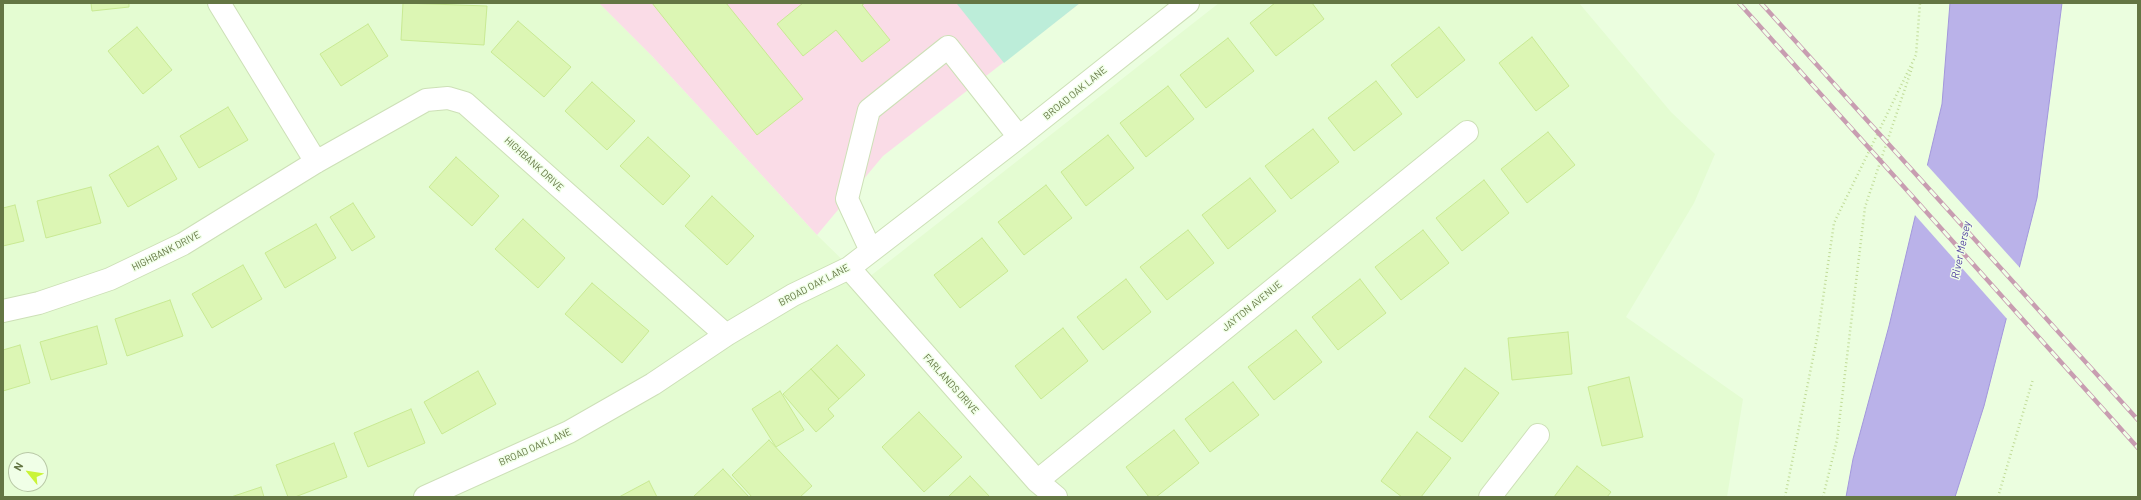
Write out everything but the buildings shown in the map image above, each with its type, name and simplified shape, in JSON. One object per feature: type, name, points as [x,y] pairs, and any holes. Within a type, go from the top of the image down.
[{"type":"street","points":[[219,3],[316,162]]},
{"type":"street","name":"BROAD OAK LANE","points":[[425,497],[569,432],[653,384],[726,335],[793,295],[848,268],[1019,137],[1188,3]]},
{"type":"street","points":[[871,251],[848,199],[869,110],[948,47],[1019,137]]},
{"type":"street","name":"HIGHBANK DRIVE","points":[[3,311],[39,303],[110,279],[183,244],[316,162],[426,100],[448,98],[465,103],[726,335]]},
{"type":"street","name":"JAYTON AVENUE","points":[[1037,481],[1468,132]]},
{"type":"street","name":"FARLANDS DRIVE","points":[[848,268],[1037,481],[1056,497]]},
{"type":"street","points":[[1490,497],[1538,435]]},
{"type":"path","points":[[1823,497],[1838,440],[1866,207],[1916,55],[1920,3]]},
{"type":"path","points":[[1785,497],[1818,333],[1834,223],[1916,55]]},
{"type":"path","points":[[1998,497],[2033,379]]},
{"type":"shaded area","points":[[3,3],[599,3],[652,56],[817,235],[864,281],[1219,3],[1579,3],[1671,112],[1715,154],[1694,203],[1626,317],[1743,399],[1727,497],[3,497]]},
{"type":"shaded area","points":[[599,3],[1080,3],[883,156],[817,235],[652,56]]},
{"type":"shaded area","points":[[1080,3],[1004,63],[957,4]]},
{"type":"water","name":"River Mersey","points":[[1950,3],[2062,3],[2037,198],[1984,406],[1955,497],[1846,497],[1853,459],[1889,326],[1942,104]]},
{"type":"pier","points":[[1926,164],[2021,269],[2008,320],[1914,214]]},
{"type":"railway","points":[[1739,3],[2138,448]]},
{"type":"railway","points":[[1761,3],[2138,420]]}]
